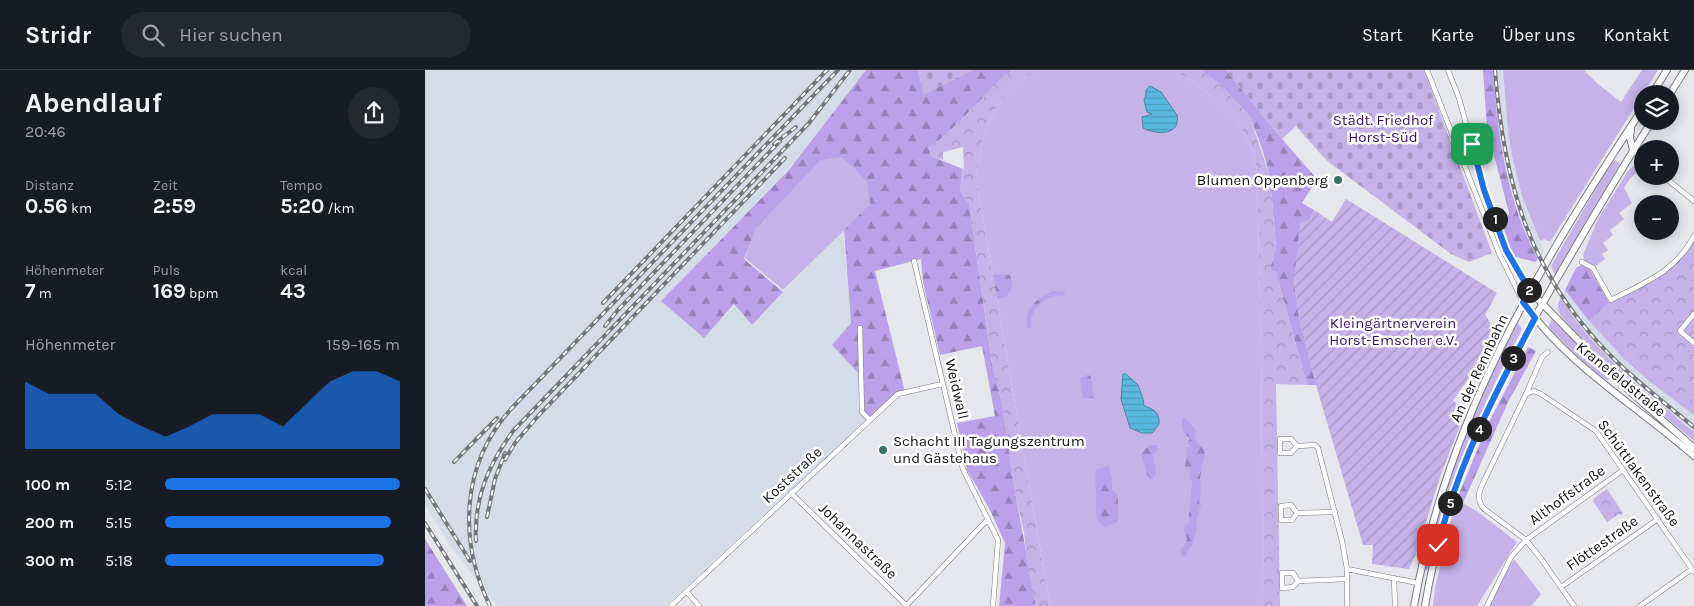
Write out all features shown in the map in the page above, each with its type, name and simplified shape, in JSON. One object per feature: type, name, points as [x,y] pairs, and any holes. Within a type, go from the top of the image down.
[{"type":"main road","points":[[1658,85],[1667,70]]},
{"type":"main road","points":[[1676,85],[1685,70]]},
{"type":"main road","name":"An der Rennbahn","points":[[1414,606],[1436,508],[1462,434],[1493,362],[1523,302],[1569,224],[1634,122]]},
{"type":"main road","points":[[1615,151],[1623,148],[1633,150],[1630,138],[1631,126]]},
{"type":"main road","name":"An der Rennbahn","points":[[1425,606],[1441,530],[1463,465],[1496,391],[1542,304],[1646,130]]},
{"type":"main road","name":"Kranefeldstraße","points":[[1530,291],[1614,377],[1694,448]]},
{"type":"main road","name":"Kranefeldstraße","points":[[1523,302],[1535,318],[1573,357],[1694,456]]},
{"type":"main road","points":[[1418,583],[1428,585]]},
{"type":"street","points":[[1427,70],[1485,221],[1523,302]]},
{"type":"street","points":[[1448,70],[1459,98],[1484,190],[1506,250],[1530,291]]},
{"type":"street","points":[[1675,185],[1694,201]]},
{"type":"street","points":[[1582,262],[1593,268],[1611,300],[1668,269],[1693,242],[1694,236]]},
{"type":"street","name":"Weidwall","points":[[914,261],[963,469],[997,534],[999,546],[993,606]]},
{"type":"street","points":[[1694,314],[1680,331],[1694,343]]},
{"type":"street","points":[[860,328],[862,412],[870,420]]},
{"type":"street","points":[[1548,352],[1542,357],[1481,486],[1479,500],[1483,508],[1526,540],[1575,606]]},
{"type":"street","name":"Koststraße","points":[[671,606],[898,394],[943,384]]},
{"type":"street","name":"Schüttlakenstraße","points":[[1525,394],[1534,391],[1541,394],[1587,424],[1600,436],[1693,571]]},
{"type":"street","points":[[1297,446],[1315,445],[1318,448],[1335,512],[1347,569],[1347,606]]},
{"type":"street","name":"Althoffstraße","points":[[1487,606],[1511,557],[1526,540],[1623,470]]},
{"type":"street","name":"Johannastraße","points":[[791,493],[906,606]]},
{"type":"street","points":[[1297,512],[1335,512]]},
{"type":"street","points":[[906,606],[988,519]]},
{"type":"street","name":"Flöttestraße","points":[[1561,587],[1658,520]]},
{"type":"street","points":[[1347,569],[1418,583]]},
{"type":"street","points":[[1640,606],[1693,571]]},
{"type":"street","points":[[1394,578],[1395,606]]},
{"type":"street","points":[[1299,580],[1347,579]]},
{"type":"street","points":[[687,592],[699,606]]},
{"type":"shaded area","points":[[425,70],[868,70],[787,171],[661,301],[703,337],[735,306],[752,325],[843,230],[851,323],[870,420],[786,494],[666,606],[498,606],[455,553],[425,505]]},
{"type":"shaded area","points":[[1493,70],[1503,70],[1508,131],[1516,173],[1526,206],[1544,252],[1538,259],[1518,212],[1504,165],[1496,113]]},
{"type":"shaded area","points":[[1565,290],[1589,321],[1624,359],[1694,415],[1694,431],[1617,367],[1594,344],[1561,298]]},
{"type":"green space","points":[[866,70],[918,70],[924,94],[972,70],[1013,70],[1005,75],[942,138],[929,147],[931,156],[963,169],[960,191],[969,203],[992,363],[1002,403],[1016,497],[1036,606],[999,606],[1005,543],[989,508],[967,470],[957,423],[995,416],[982,346],[940,355],[923,282],[921,259],[875,271],[905,392],[898,394],[870,420],[862,412],[862,377],[832,345],[851,323],[844,230],[870,204],[867,183],[855,169],[840,157],[821,160],[756,228],[744,259],[783,292],[752,325],[734,304],[704,338],[661,301],[788,171]]},
{"type":"green space","points":[[918,70],[972,70],[924,94]]},
{"type":"green space","points":[[1013,70],[1037,70],[1020,81],[1008,92],[992,116],[982,142],[977,184],[1050,606],[1036,606],[1028,572],[1024,532],[1016,497],[1002,403],[992,363],[969,203],[960,191],[964,166],[963,147],[943,152],[943,160],[931,156],[929,146],[942,138],[1005,75]]},
{"type":"green space","points":[[1037,70],[1174,70],[1197,85],[1220,104],[1247,137],[1255,159],[1257,173],[1261,348],[1263,606],[1050,606],[977,184],[982,142],[992,116],[1008,92],[1020,81]]},
{"type":"green space","points":[[1174,70],[1201,70],[1222,86],[1250,117],[1270,177],[1276,247],[1270,269],[1276,272],[1307,385],[1276,384],[1280,606],[1263,606],[1261,348],[1257,173],[1255,161],[1247,137],[1230,114],[1209,94]]},
{"type":"green space","points":[[1201,70],[1226,70],[1317,179],[1302,203],[1314,210],[1294,280],[1299,317],[1316,385],[1307,385],[1276,272],[1270,269],[1276,247],[1270,177],[1262,148],[1250,117],[1222,86]]},
{"type":"green space","name":"Städt. Friedhof Horst-Süd","points":[[1226,70],[1424,70],[1492,253],[1469,262],[1451,254],[1326,160],[1296,126],[1282,139]]},
{"type":"green space","points":[[1483,70],[1493,70],[1505,167],[1518,214],[1538,259],[1535,262],[1516,257],[1508,246],[1502,231],[1509,213],[1487,128]]},
{"type":"green space","points":[[1503,70],[1584,70],[1621,102],[1642,70],[1658,70],[1649,85],[1634,85],[1634,108],[1550,242],[1544,239],[1540,241],[1522,196],[1508,131]]},
{"type":"green space","points":[[827,156],[840,157],[855,169],[867,183],[871,204],[783,290],[745,258],[755,228]]},
{"type":"green space","points":[[1613,159],[1620,164],[1555,275],[1551,266]]},
{"type":"green space","points":[[1634,166],[1634,175],[1624,188],[1632,203],[1619,213],[1624,219],[1610,230],[1613,235],[1603,243],[1608,250],[1602,254],[1605,259],[1593,268],[1582,262],[1584,259],[1583,255],[1598,219],[1628,171]]},
{"type":"green space","name":"Kleingärtnerverein Horst-Emscher e.V.","points":[[1346,199],[1497,293],[1485,315],[1490,323],[1491,330],[1486,350],[1453,401],[1466,410],[1440,477],[1416,554],[1409,569],[1372,564],[1373,545],[1363,545],[1316,385],[1299,317],[1294,280],[1300,223],[1309,220],[1314,210],[1332,222]]},
{"type":"green space","points":[[1694,236],[1694,415],[1624,359],[1589,321],[1611,300],[1668,269]]},
{"type":"green space","points":[[1581,265],[1590,269],[1609,303],[1589,321],[1565,290],[1576,268]]},
{"type":"green space","points":[[993,275],[1010,275],[1013,286],[1006,297],[997,299]]},
{"type":"green space","points":[[1053,291],[1065,292],[1064,296],[1050,297],[1040,304],[1033,314],[1031,328],[1028,329],[1027,316],[1029,310],[1041,297]]},
{"type":"green space","points":[[1561,298],[1582,329],[1607,357],[1635,383],[1694,431],[1694,441],[1625,380],[1570,326],[1558,309]]},
{"type":"green space","points":[[1552,319],[1609,376],[1609,380],[1606,380],[1582,361],[1548,327]]},
{"type":"green space","points":[[1517,322],[1522,329],[1493,387],[1467,447],[1445,508],[1428,570],[1424,569],[1457,455],[1478,404]]},
{"type":"green space","points":[[1528,347],[1536,351],[1508,402],[1463,503],[1455,504],[1487,426]]},
{"type":"green space","points":[[1086,375],[1091,376],[1094,398],[1083,398],[1080,378]]},
{"type":"green space","points":[[1184,417],[1194,427],[1197,442],[1205,451],[1200,478],[1201,491],[1199,503],[1201,505],[1196,521],[1197,527],[1193,544],[1186,556],[1183,556],[1181,553],[1181,548],[1187,540],[1184,529],[1189,523],[1192,481],[1189,478],[1190,470],[1185,467],[1187,449],[1190,446],[1187,443],[1190,439],[1182,428],[1182,419]]},
{"type":"green space","points":[[1149,445],[1157,445],[1158,450],[1153,454],[1156,473],[1152,480],[1147,474],[1141,455]]},
{"type":"green space","points":[[1108,466],[1112,478],[1112,490],[1118,495],[1118,522],[1104,527],[1100,524],[1096,515],[1095,475],[1096,470]]},
{"type":"green space","points":[[1607,489],[1623,513],[1607,522],[1593,501],[1594,498]]},
{"type":"green space","points":[[1463,503],[1517,542],[1477,606],[1433,606],[1435,588],[1455,504]]},
{"type":"green space","points":[[425,539],[467,606],[425,606]]},
{"type":"green space","points":[[1514,559],[1541,594],[1531,606],[1489,606],[1498,586]]},
{"type":"water","points":[[1150,86],[1161,92],[1177,115],[1175,127],[1171,130],[1154,132],[1143,128],[1142,117],[1152,114],[1147,112],[1144,100],[1146,90]]},
{"type":"water","points":[[1123,374],[1126,374],[1138,385],[1144,406],[1157,414],[1159,424],[1152,433],[1142,433],[1130,428],[1121,399]]},
{"type":"railway","points":[[603,303],[827,70]]},
{"type":"railway","points":[[490,606],[473,556],[469,530],[474,478],[482,454],[494,431],[511,409],[838,70]]},
{"type":"railway","points":[[476,541],[477,510],[484,483],[496,457],[513,431],[809,123],[850,70]]},
{"type":"railway","points":[[1495,70],[1499,112],[1515,191],[1527,228],[1542,263],[1562,296],[1586,329],[1625,370],[1694,427]]},
{"type":"railway","points":[[774,144],[796,127]]},
{"type":"railway","points":[[605,326],[618,310],[780,141]]},
{"type":"railway","points":[[505,460],[515,443],[538,416],[785,158]]},
{"type":"railway","points":[[454,462],[497,418]]},
{"type":"railway","points":[[487,517],[495,479],[505,453]]},
{"type":"railway","points":[[425,489],[470,561]]},
{"type":"railway","points":[[425,523],[477,606]]},
{"type":"place","name":"Blumen Oppenberg","points":[[1338,180]]},
{"type":"place","name":"Schacht III Tagungszentrum und Gästehaus","points":[[883,450]]},
{"type":"route","points":[[1438,545],[1441,530],[1463,465],[1496,391],[1535,318],[1523,302],[1530,291],[1506,250],[1484,190],[1472,144]]}]
